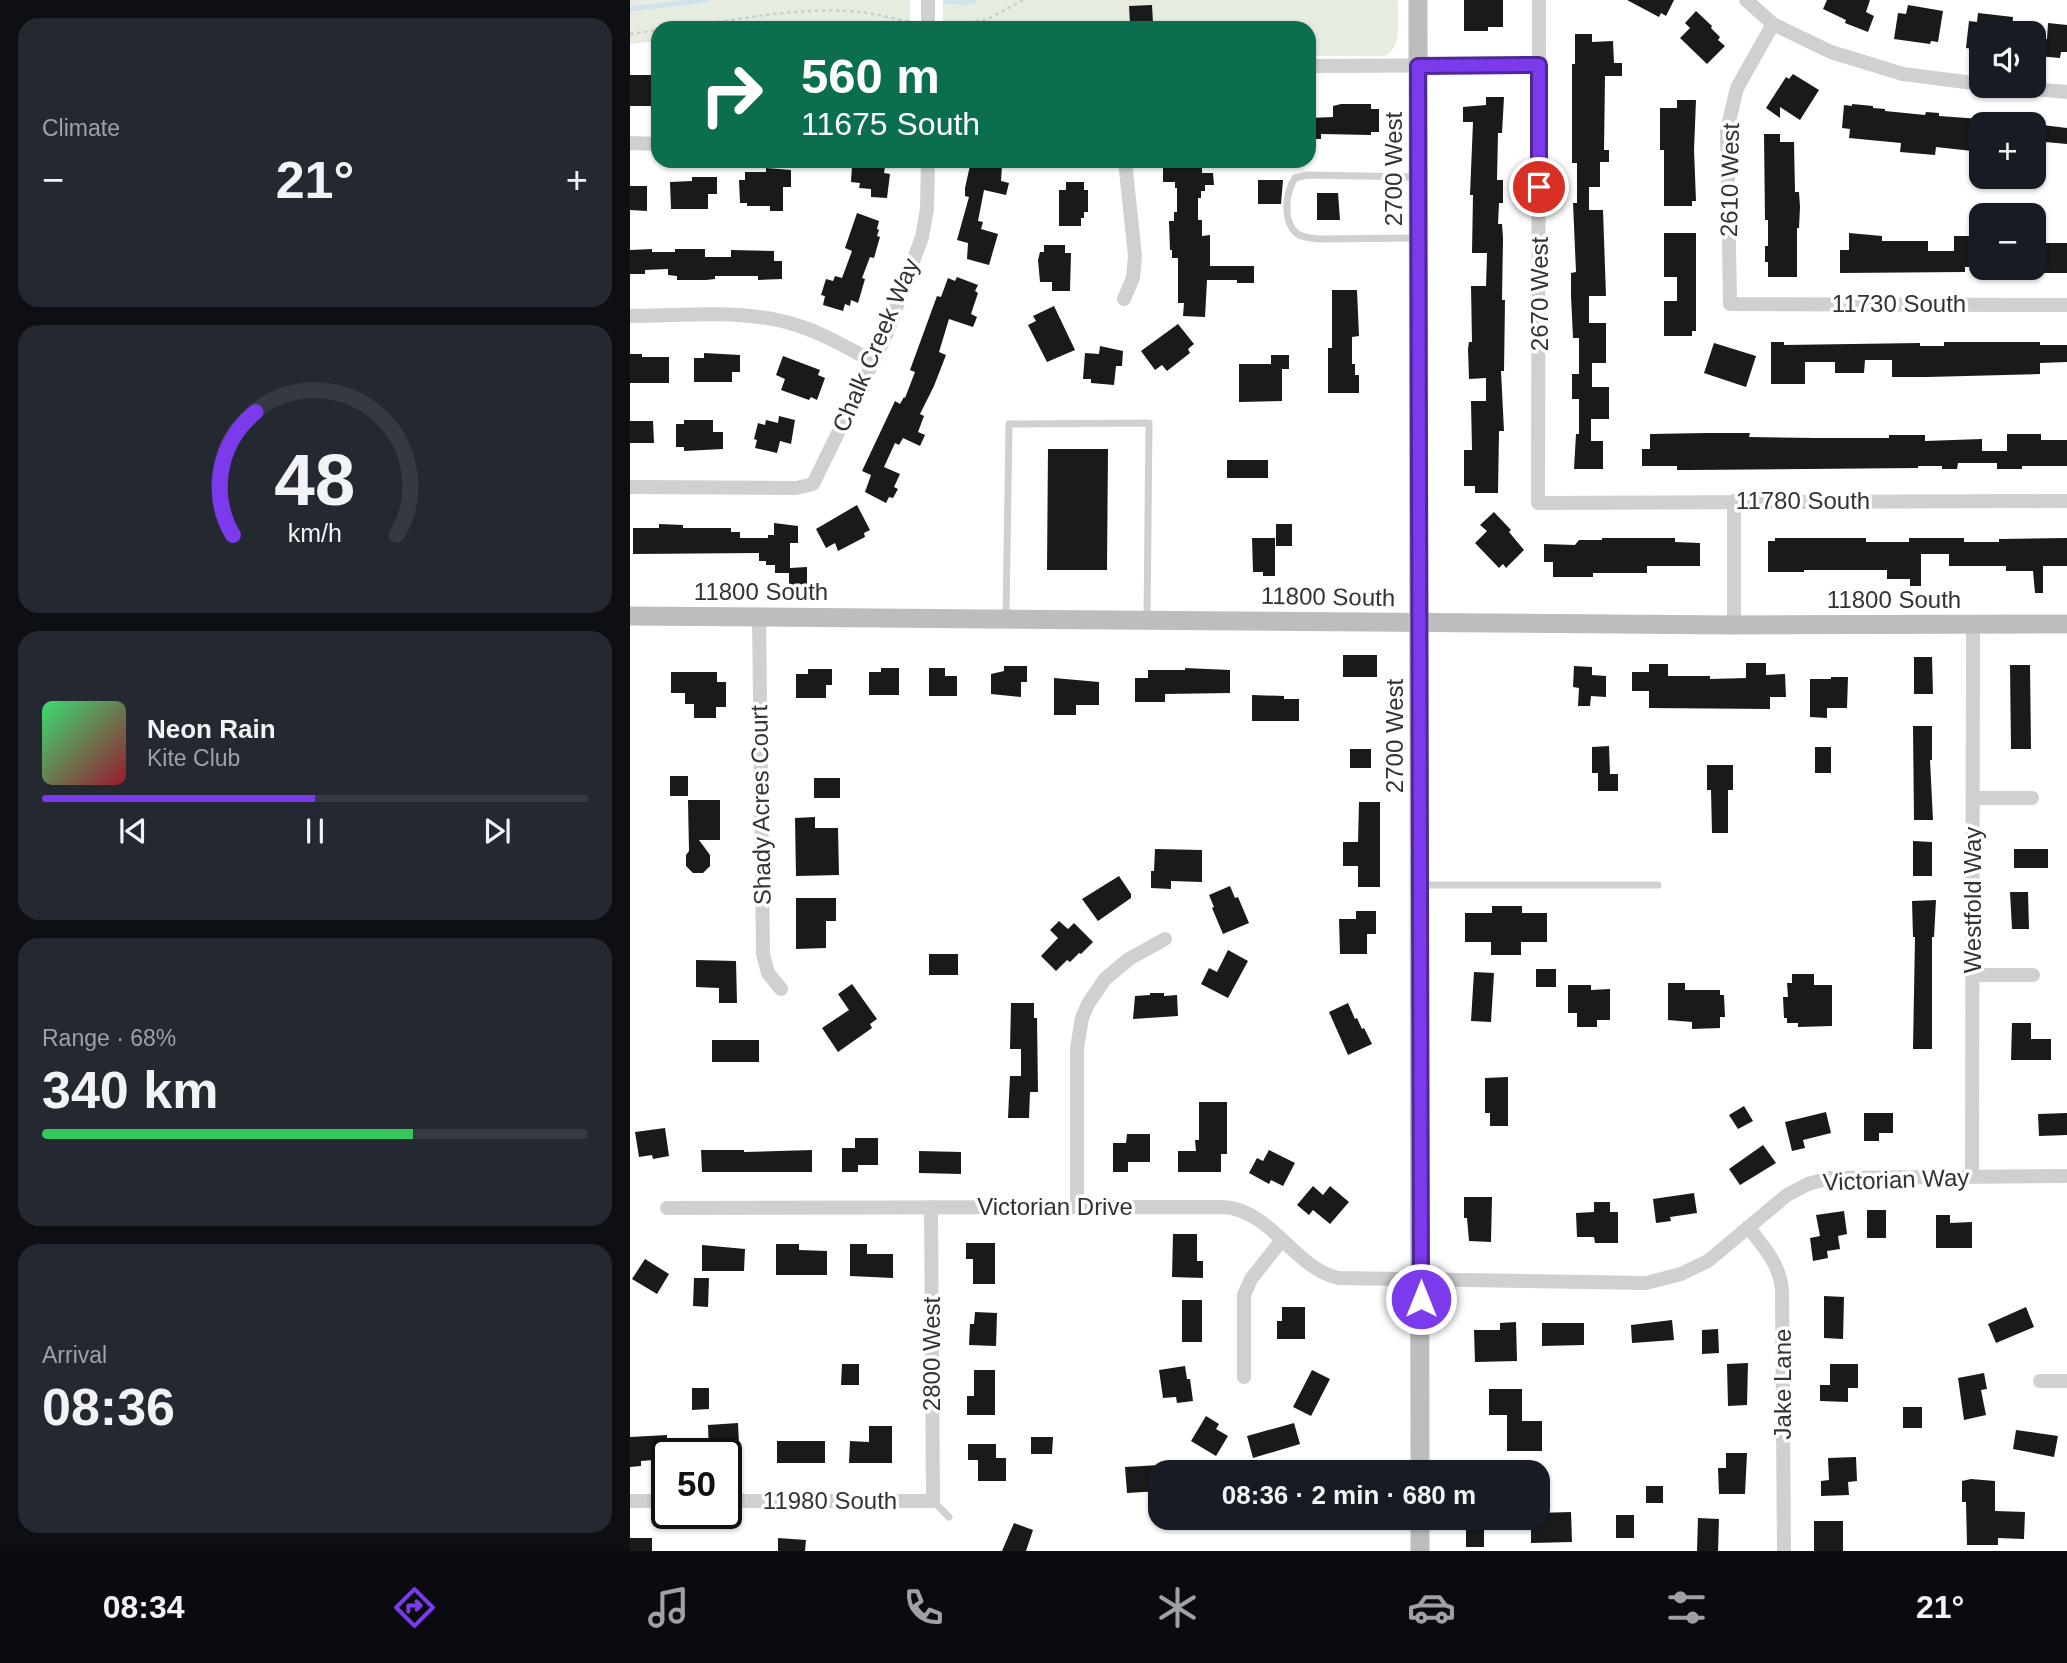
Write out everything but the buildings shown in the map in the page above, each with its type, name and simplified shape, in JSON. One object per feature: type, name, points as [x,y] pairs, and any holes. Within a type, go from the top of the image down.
[{"type":"main road","name":"2700 West","points":[[1418,0],[1420,1460]]},
{"type":"main road","name":"11800 South","points":[[630,616],[1734,625],[2067,624]]},
{"type":"main road","points":[[1420,1530],[1420,1551]]},
{"type":"street","points":[[928,0],[928,21]]},
{"type":"street","name":"2670 West","points":[[1538,503],[1539,0]]},
{"type":"street","points":[[1746,0],[1773,24],[1831,52],[1903,74],[1969,82]]},
{"type":"street","name":"2610 West","points":[[1730,304],[1727,130],[1737,88],[1773,24]]},
{"type":"street","points":[[1316,66],[1539,65]]},
{"type":"street","points":[[2046,90],[2067,92]]},
{"type":"street","points":[[630,143],[651,144]]},
{"type":"street","name":"Chalk Creek Way","points":[[630,487],[796,488],[813,484],[886,335],[922,237],[927,209],[928,168]]},
{"type":"street","points":[[1124,299],[1133,278],[1135,256],[1126,168]]},
{"type":"street","name":"11730 South","points":[[1730,304],[2067,305]]},
{"type":"street","points":[[630,316],[738,316],[777,320],[815,332],[874,362]]},
{"type":"street","points":[[1734,501],[1734,625]]},
{"type":"street","name":"11780 South","points":[[1538,503],[2067,501]]},
{"type":"street","name":"Shady Acres Court","points":[[759,616],[763,954],[768,973],[780,989]]},
{"type":"street","name":"Westfold Way","points":[[1972,1176],[1973,625]]},
{"type":"street","points":[[1973,798],[2032,798]]},
{"type":"street","points":[[1077,1207],[1077,1063],[1080,1025],[1096,991],[1117,968],[1166,939]]},
{"type":"street","points":[[1972,975],[2033,975]]},
{"type":"street","name":"Victorian Way","points":[[1421,1279],[1646,1283],[1681,1274],[1708,1261],[1787,1195],[1808,1184],[1830,1178],[2067,1176]]},
{"type":"street","name":"Victorian Drive","points":[[667,1208],[1232,1207],[1250,1213],[1329,1276],[1347,1279],[1421,1279]]},
{"type":"street","name":"2800 West","points":[[931,1208],[933,1501]]},
{"type":"street","name":"Jake Lane","points":[[1748,1227],[1771,1256],[1782,1281],[1784,1551]]},
{"type":"street","points":[[1244,1377],[1244,1294],[1251,1279],[1282,1240]]},
{"type":"street","points":[[2040,1381],[2067,1381]]},
{"type":"street","points":[[630,1501],[651,1501]]},
{"type":"street","name":"11980 South","points":[[742,1501],[933,1501]]},
{"type":"lane","points":[[1418,177],[1307,175],[1295,178],[1289,187],[1287,204],[1290,223],[1296,232],[1303,236],[1319,239],[1419,238]]},
{"type":"lane","points":[[1006,618],[1009,424],[1149,423],[1147,620]]},
{"type":"lane","points":[[1419,885],[1658,885]]},
{"type":"lane","points":[[933,1501],[949,1517]]},
{"type":"path","points":[[968,21],[988,19],[1023,0]]},
{"type":"path","points":[[721,21],[766,14],[826,11],[874,14],[908,21]]},
{"type":"path","points":[[630,34],[651,31]]},
{"type":"shaded area","points":[[630,0],[910,0],[910,21],[651,21],[651,42],[630,44]]},
{"type":"shaded area","points":[[943,0],[1398,0],[1397,40],[1390,52],[1384,56],[1316,56],[1316,21],[943,21]]},
{"type":"waterway","points":[[630,9],[707,0]]},
{"type":"waterway","points":[[945,1],[966,3],[975,0]]},
{"type":"route","points":[[1421,1299],[1418,66],[1539,65],[1539,187]]}]
